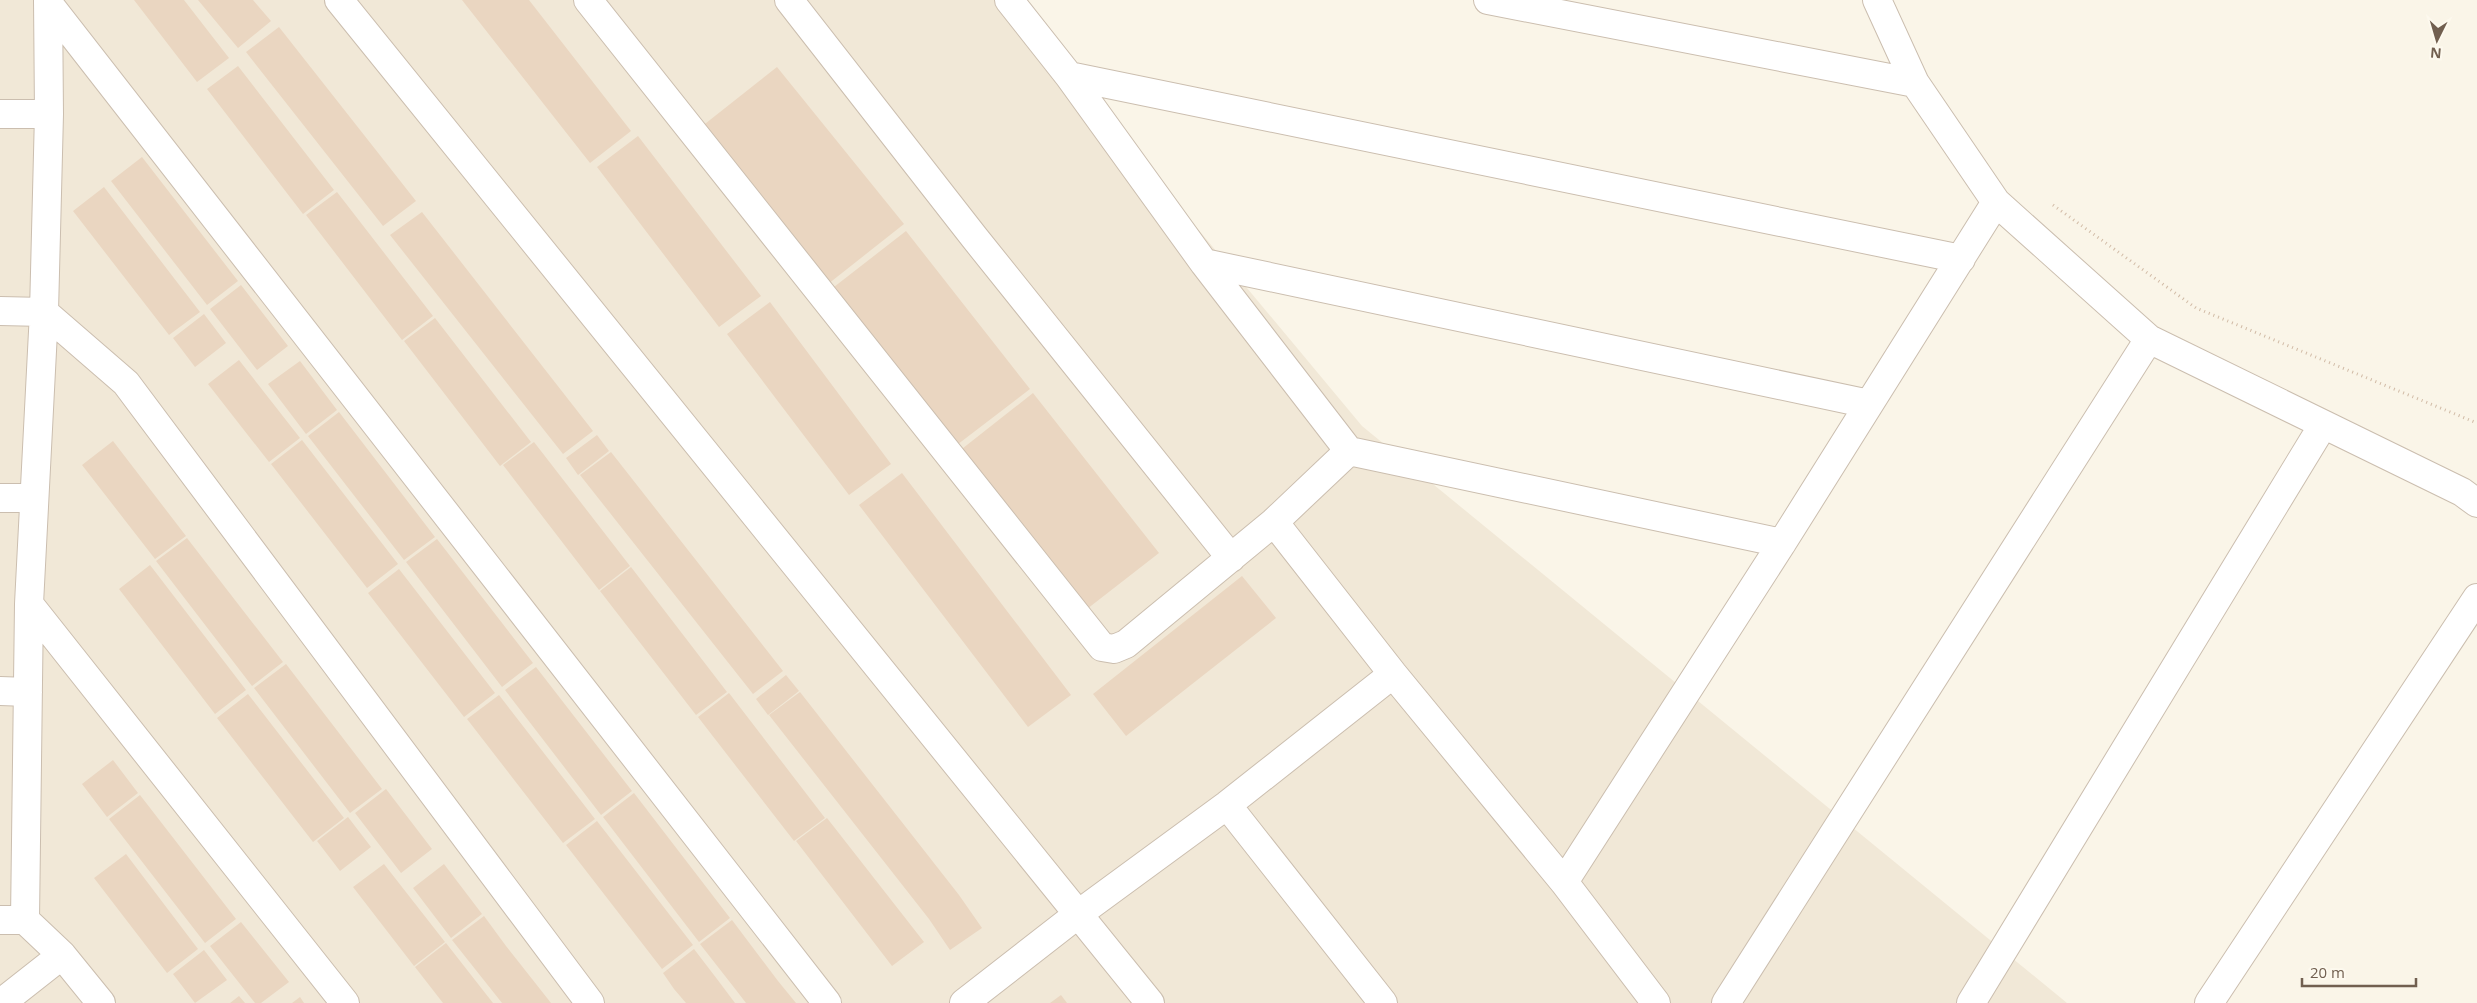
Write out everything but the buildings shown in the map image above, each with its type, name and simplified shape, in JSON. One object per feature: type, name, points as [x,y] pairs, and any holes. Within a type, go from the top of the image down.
[{"type":"street","points":[[339,0],[1150,1003]]},
{"type":"street","points":[[588,0],[1102,647],[1114,649],[1126,644],[1274,522],[1348,451]]},
{"type":"street","points":[[789,0],[980,245],[1231,558]]},
{"type":"street","points":[[1008,0],[1069,76],[1204,263],[1348,451],[1782,543]]},
{"type":"street","points":[[1488,0],[1915,83]]},
{"type":"street","points":[[1877,0],[1915,83],[1996,202],[2149,339],[2462,492],[2477,504]]},
{"type":"street","points":[[48,1],[49,114],[44,312],[29,604],[28,692],[12,920],[62,955],[101,1003]]},
{"type":"street","points":[[48,1],[827,1003]]},
{"type":"street","points":[[1069,76],[1961,259]]},
{"type":"street","points":[[0,114],[49,114]]},
{"type":"street","points":[[1564,882],[1782,543],[1996,202]]},
{"type":"street","points":[[1204,263],[1869,404]]},
{"type":"street","points":[[0,311],[44,312],[126,383],[590,1003]]},
{"type":"street","points":[[1726,1003],[2149,339]]},
{"type":"street","points":[[1971,1003],[2324,425]]},
{"type":"street","points":[[0,498],[34,498]]},
{"type":"street","points":[[1274,522],[1393,674],[1564,882],[1656,1003]]},
{"type":"street","points":[[2209,1003],[2477,598]]},
{"type":"street","points":[[29,604],[345,1003]]},
{"type":"street","points":[[964,1003],[1077,915],[1227,805],[1393,674]]},
{"type":"street","points":[[0,691],[28,692]]},
{"type":"street","points":[[1227,805],[1383,1003]]},
{"type":"street","points":[[1,1003],[62,955]]},
{"type":"path","points":[[2052,203],[2196,308],[2477,423]]},
{"type":"shaded area","points":[[0,0],[1007,0],[1362,426],[2067,1003],[0,1003]]}]
